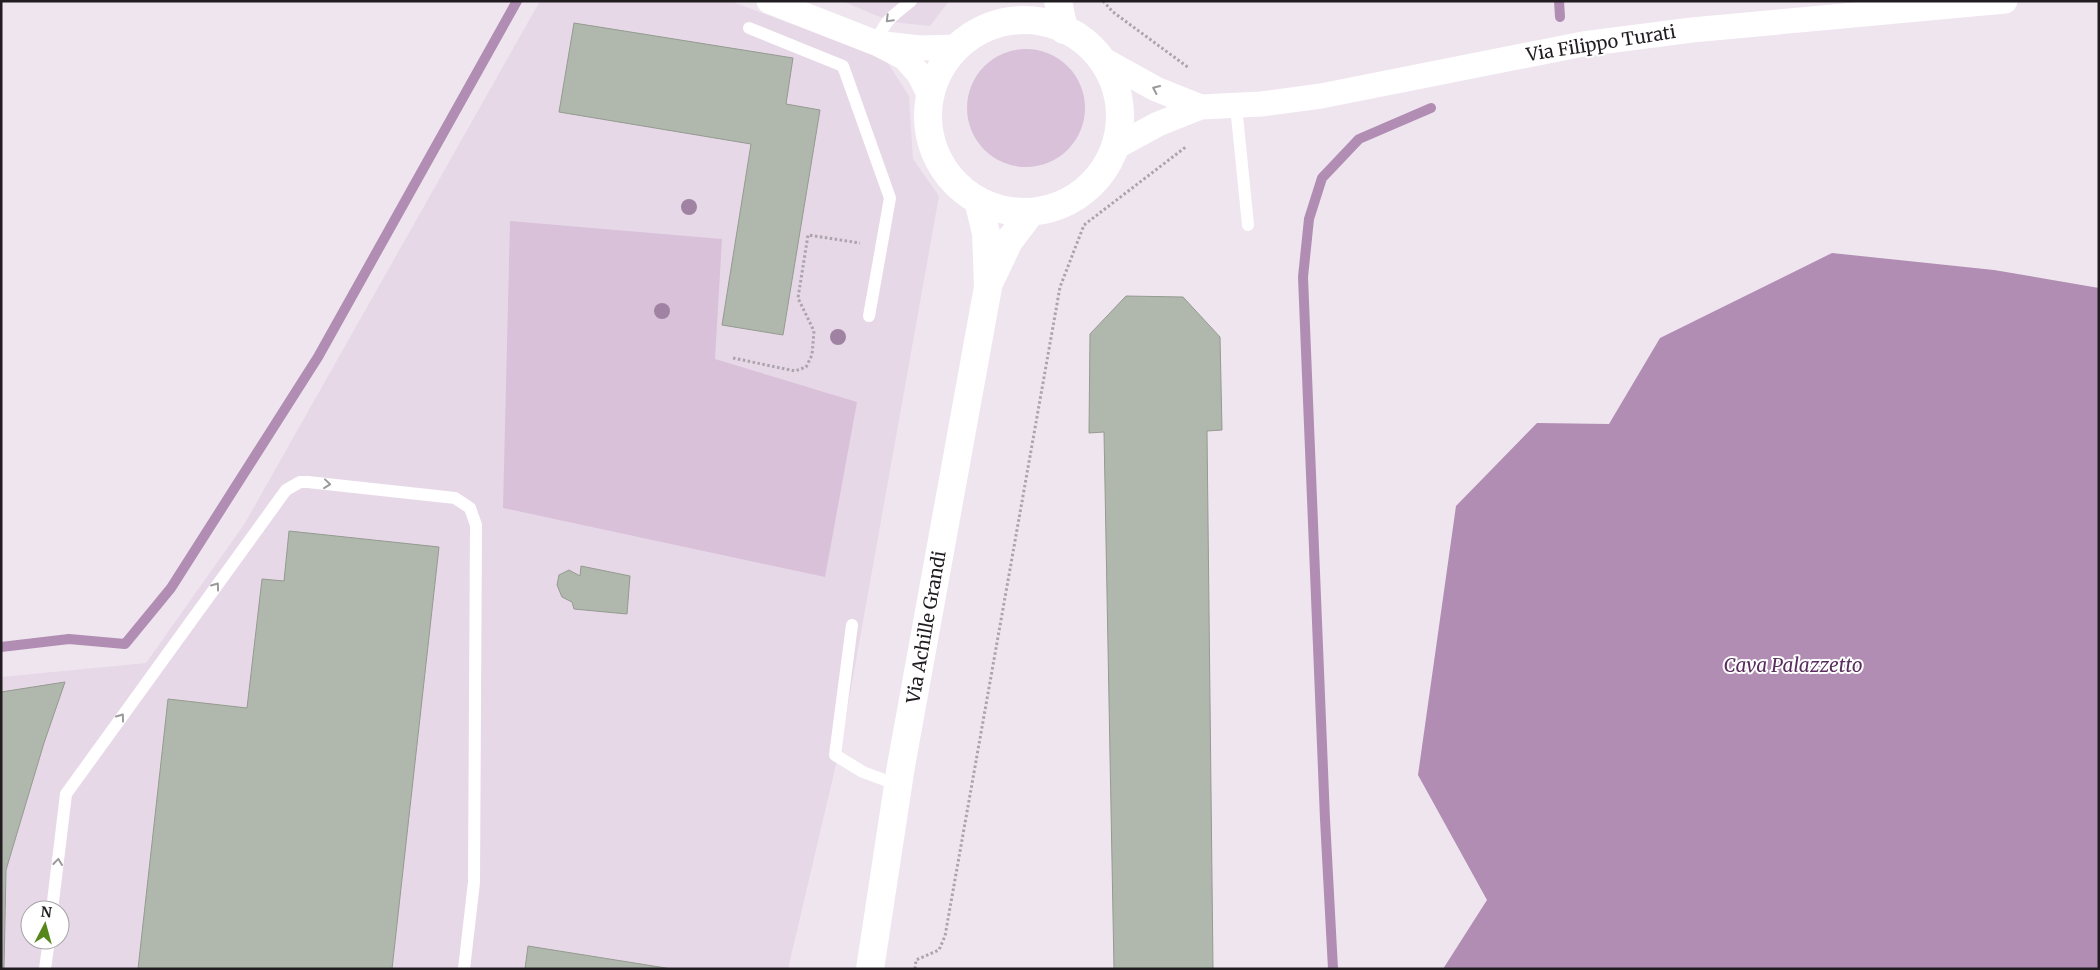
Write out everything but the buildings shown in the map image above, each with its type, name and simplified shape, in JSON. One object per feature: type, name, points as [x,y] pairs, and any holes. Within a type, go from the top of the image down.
[{"type":"main road","points":[[1058,1],[1064,30]]},
{"type":"main road","points":[[1008,12],[1064,30],[1085,43],[1100,58],[1115,83],[1119,104],[1118,127],[1114,148],[1101,173],[1081,193],[1057,206],[1030,212],[1003,209],[978,200],[956,184],[938,158],[928,128],[930,96],[942,66],[958,47],[1008,12]]},
{"type":"main road","name":"Via Achille Grandi","points":[[870,969],[898,785],[988,287],[986,234],[978,200]]},
{"type":"main road","name":"Via Achille Grandi","points":[[988,287],[1009,241],[1030,212]]},
{"type":"street","points":[[769,1],[876,44],[905,58],[919,74],[930,96]]},
{"type":"street","name":"Via Filippo Turati","points":[[1114,148],[1158,124],[1201,107],[1236,106],[1321,96],[1554,49],[1632,36],[2005,1]]},
{"type":"street","points":[[876,44],[919,48],[958,47]]},
{"type":"street","name":"Via Filippo Turati","points":[[1100,58],[1156,89],[1201,107]]},
{"type":"lane","points":[[876,44],[883,25],[892,15],[911,1]]},
{"type":"lane","points":[[749,28],[843,66],[890,198],[869,316]]},
{"type":"lane","points":[[1236,106],[1248,225]]},
{"type":"lane","points":[[53,900],[66,794],[286,490],[300,482],[308,482],[455,498],[470,508],[476,525],[474,882],[464,969]]},
{"type":"lane","points":[[852,625],[835,755],[863,772],[898,785]]},
{"type":"lane","points":[[45,969],[48,950]]},
{"type":"path","points":[[1103,1],[1113,12],[1194,71]]},
{"type":"path","points":[[915,969],[916,960],[939,950],[945,936],[1060,287],[1084,225],[1193,141]]},
{"type":"path","points":[[733,358],[795,371],[806,367],[812,355],[814,331],[798,298],[808,235],[881,247]]},
{"type":"shaded area","points":[[540,1],[730,1],[886,60],[909,96],[913,159],[939,196],[842,739],[788,969],[1,969],[1,677],[146,663],[245,523]]},
{"type":"shaded area","points":[[842,1],[949,1],[930,26],[892,22]]},
{"type":"shaded area","points":[[1026,49],[1048,54],[1059,59],[1075,75],[1080,86],[1085,108],[1080,130],[1075,141],[1059,157],[1048,162],[1026,167],[1004,162],[993,157],[977,141],[972,130],[967,108],[972,86],[977,75],[993,59],[1004,54]]},
{"type":"shaded area","points":[[510,221],[722,239],[715,359],[857,402],[825,577],[503,508]]},
{"type":"water","name":"Cava Palazzetto","points":[[1832,253],[1994,270],[2099,288],[2099,969],[1443,969],[1487,900],[1418,775],[1456,506],[1537,423],[1609,424],[1660,338]]},
{"type":"waterway","points":[[1,647],[69,639],[125,644],[171,588],[318,357],[517,1]]},
{"type":"waterway","points":[[1559,1],[1560,17]]},
{"type":"waterway","points":[[1333,969],[1303,277],[1309,219],[1322,178],[1359,139],[1431,108]]}]
